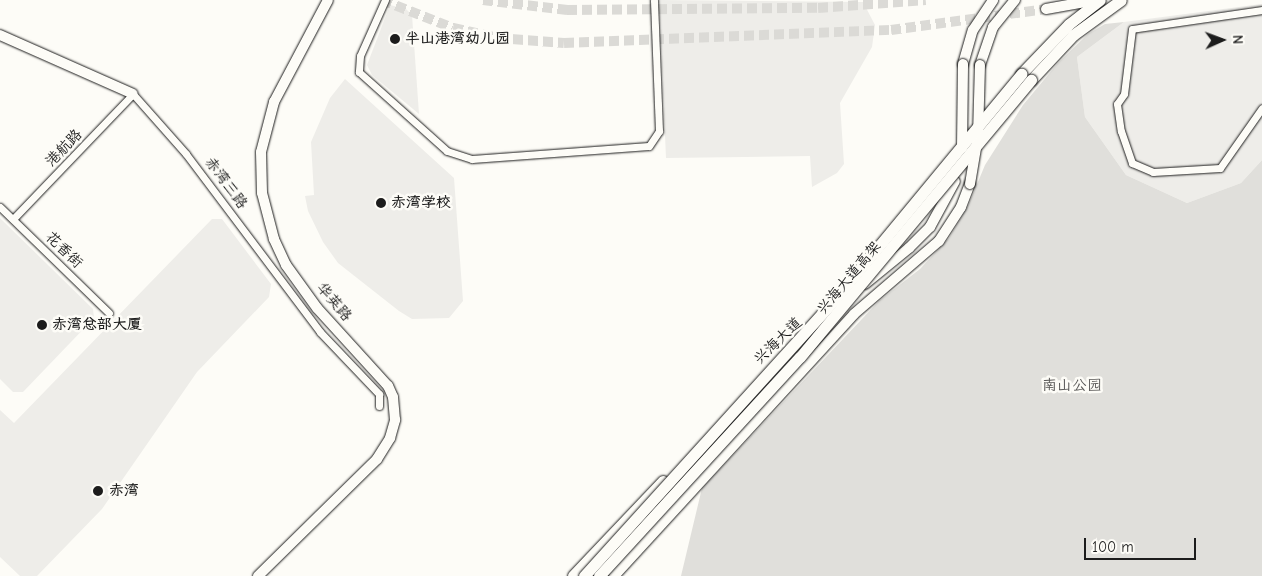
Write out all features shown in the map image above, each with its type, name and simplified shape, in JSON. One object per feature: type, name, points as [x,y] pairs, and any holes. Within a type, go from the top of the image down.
[{"type":"main road","name":"兴海大道高架","points":[[584,576],[836,298],[1040,52],[1098,0]]},
{"type":"main road","name":"兴海大道高架","points":[[599,576],[817,338],[1046,63],[1073,35],[1121,0]]},
{"type":"street","name":"华英路","points":[[258,576],[377,459],[390,438],[395,420],[392,397],[388,386],[317,308],[286,265],[269,224],[262,193],[261,152],[274,102],[328,0]]},
{"type":"street","points":[[385,0],[360,56],[359,72],[447,151],[472,159],[649,146],[660,130],[654,0]]},
{"type":"street","name":"兴海大道","points":[[574,576],[784,355],[919,238],[939,214],[955,182],[963,134],[964,64],[973,30],[993,0]]},
{"type":"street","points":[[614,576],[854,314],[939,241],[961,206],[970,184],[978,136],[980,65],[993,27],[1015,0]]},
{"type":"street","points":[[1046,9],[1098,0]]},
{"type":"street","points":[[1262,10],[1132,29],[1124,94],[1117,104],[1121,131],[1132,163],[1153,172],[1220,168],[1262,108]]},
{"type":"street","name":"赤湾三路","points":[[0,35],[133,94],[186,154],[320,332],[379,394],[379,406]]},
{"type":"street","name":"港航路","points":[[13,219],[133,94]]},
{"type":"street","name":"花香街","points":[[0,207],[109,313]]},
{"type":"shaded area","points":[[659,0],[863,2],[875,25],[872,47],[840,103],[844,164],[837,173],[812,187],[810,156],[666,158]]},
{"type":"shaded area","points":[[1262,4],[1262,160],[1241,183],[1187,203],[1126,175],[1085,117],[1077,57],[1124,22]]},
{"type":"shaded area","name":"半山港湾幼儿园","points":[[390,5],[406,9],[412,15],[419,114],[372,75],[367,65]]},
{"type":"shaded area","name":"赤湾学校","points":[[345,79],[454,178],[463,301],[449,318],[412,319],[399,311],[338,263],[323,242],[308,211],[305,196],[314,195],[311,142],[330,98]]},
{"type":"shaded area","points":[[0,218],[93,309],[94,318],[23,392],[13,392],[0,379]]},
{"type":"shaded area","points":[[212,219],[222,219],[271,284],[269,297],[197,372],[102,509],[37,576],[20,576],[0,557],[0,410],[14,423]]},
{"type":"green space","name":"南山公园","points":[[1124,22],[1077,57],[1085,117],[1126,175],[1187,203],[1241,183],[1262,160],[1262,576],[681,576],[702,488],[879,301],[920,269],[949,238],[968,206],[985,165],[1023,105],[1058,63],[1088,34],[1105,24]]},
{"type":"tunnel","points":[[382,0],[453,28],[498,38],[564,43],[891,30],[1046,9]]},
{"type":"tunnel","points":[[483,0],[567,10],[818,8],[926,0]]},
{"type":"place","name":"半山港湾幼儿园","points":[[395,39]]},
{"type":"place","name":"赤湾学校","points":[[381,203]]},
{"type":"place","name":"赤湾总部大厦","points":[[42,325]]},
{"type":"place","name":"赤湾","points":[[98,491]]}]
